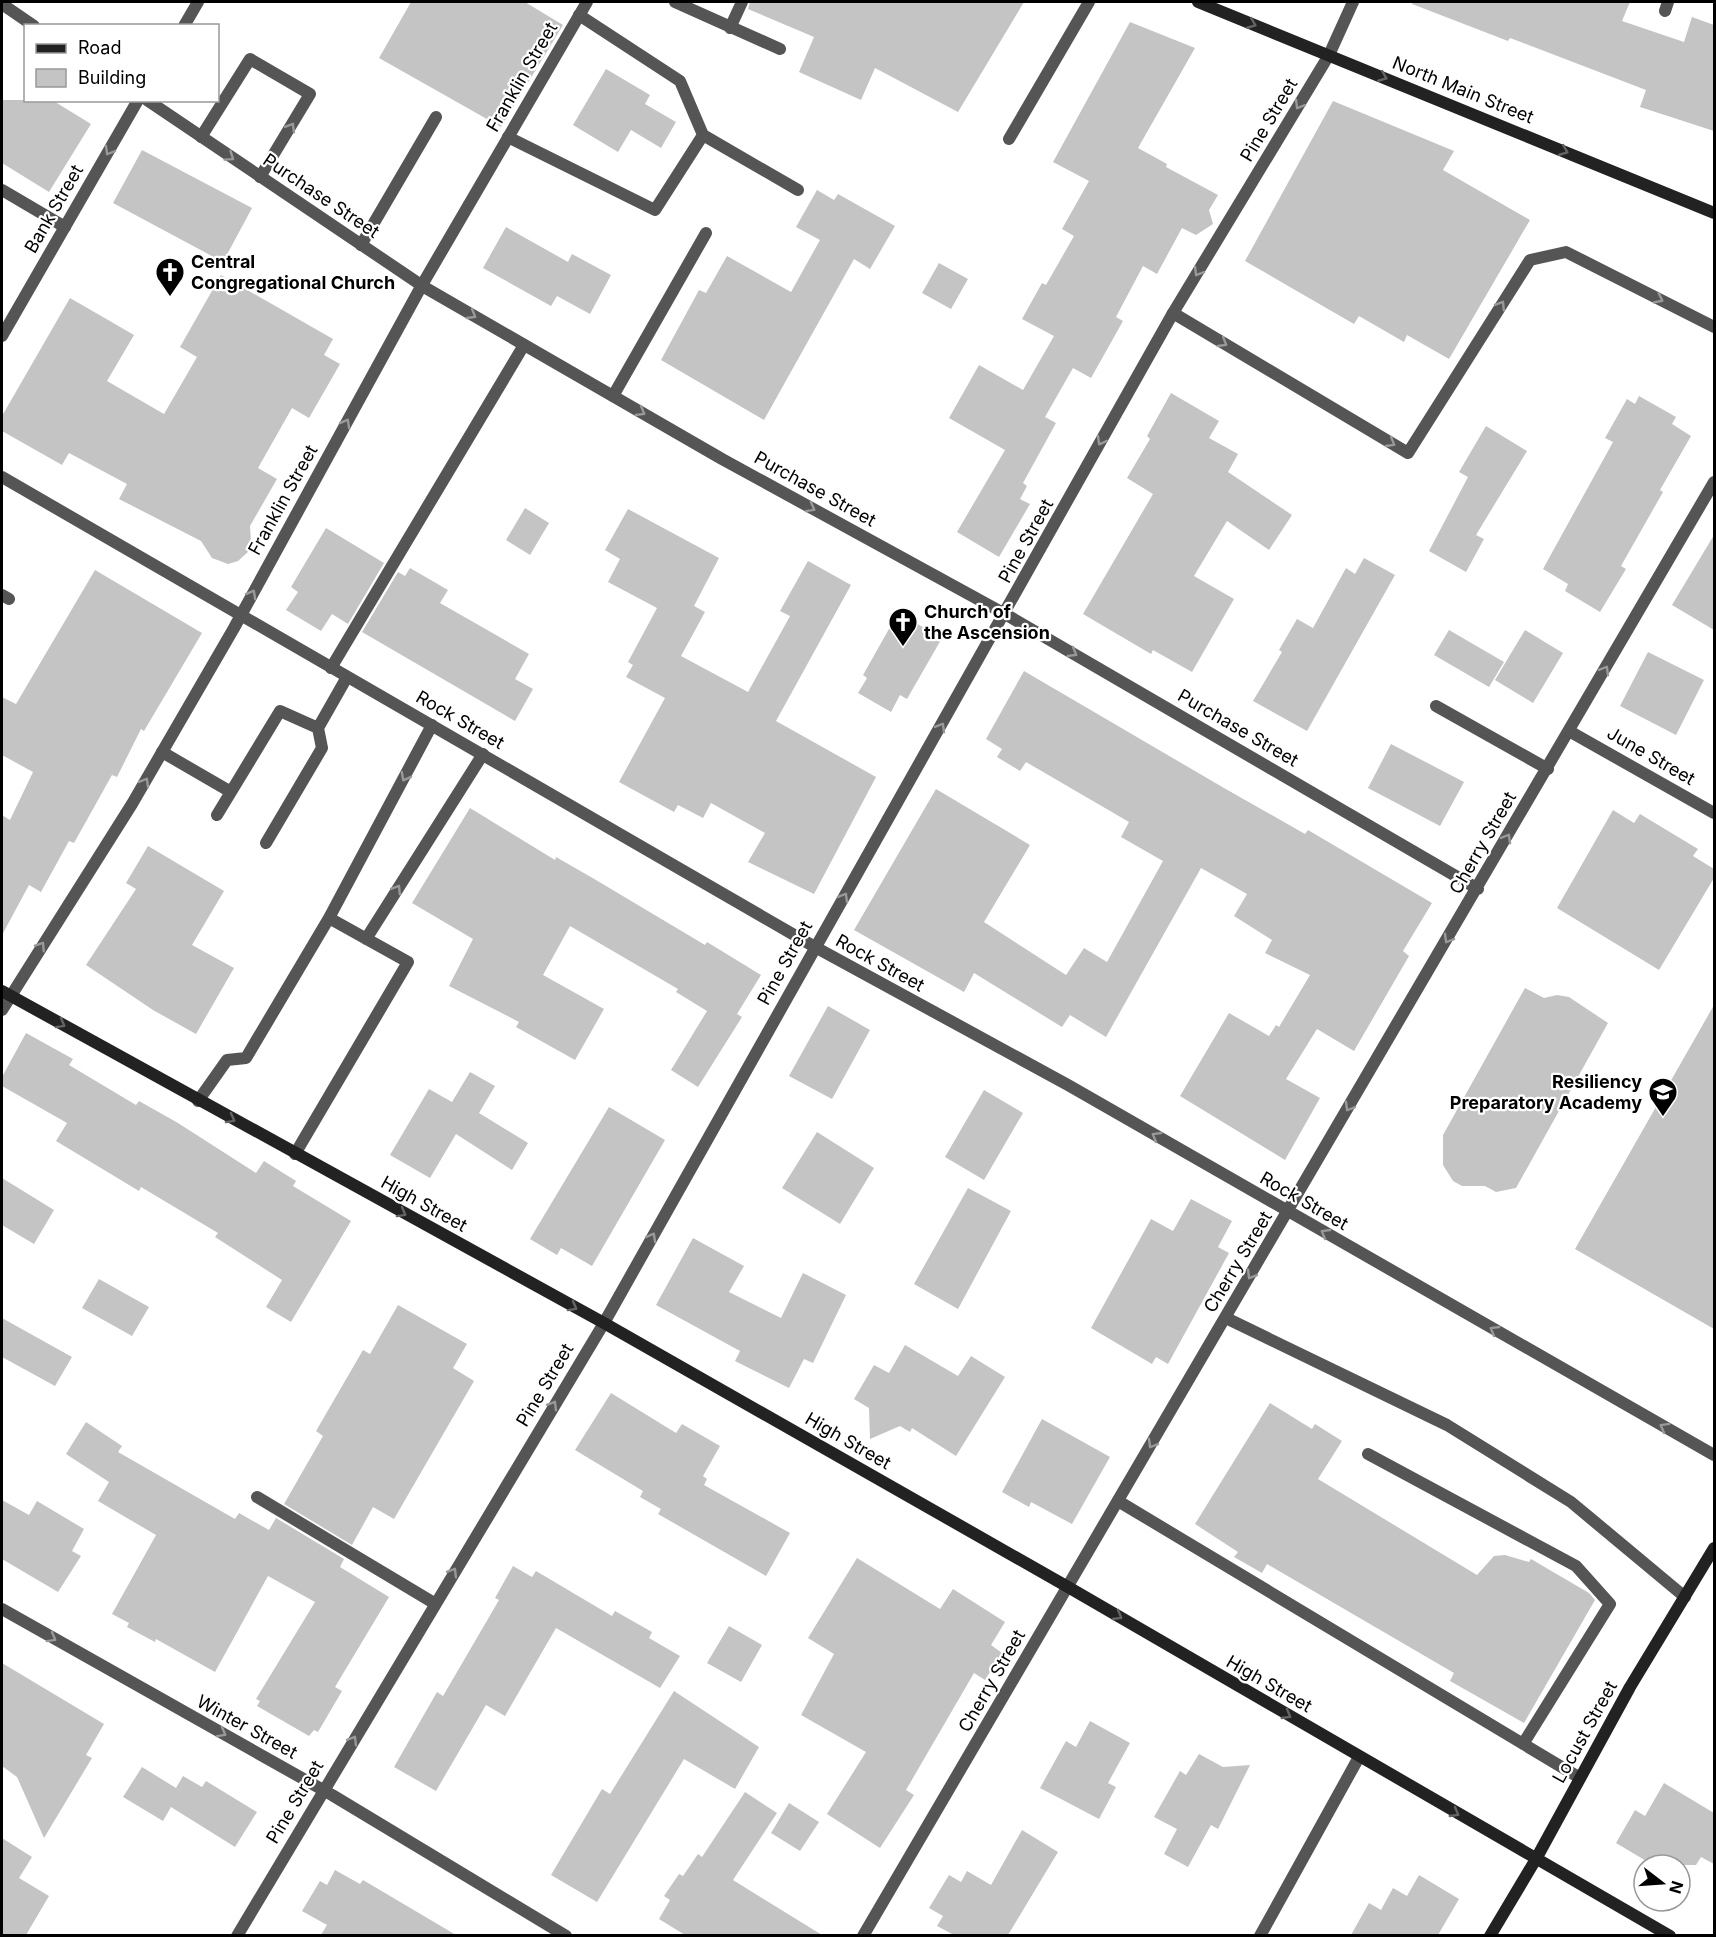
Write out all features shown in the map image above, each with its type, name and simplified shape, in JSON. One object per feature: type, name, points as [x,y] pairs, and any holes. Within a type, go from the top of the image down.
[{"type":"street","points":[[184,24],[198,2]]},
{"type":"street","name":"Franklin Street","points":[[2,1010],[6,993],[132,804],[240,616],[422,285],[587,2]]},
{"type":"street","points":[[675,2],[780,49]]},
{"type":"street","points":[[730,28],[742,2]]},
{"type":"street","points":[[1009,139],[1089,2]]},
{"type":"street","name":"North Main Street","points":[[1198,2],[1714,213]]},
{"type":"street","name":"Pine Street","points":[[237,1935],[604,1323],[1173,313],[1329,55],[1353,2]]},
{"type":"street","points":[[2,4],[31,24]]},
{"type":"street","points":[[579,15],[680,81],[703,135],[798,190]]},
{"type":"street","points":[[201,137],[250,59],[310,94],[260,177]]},
{"type":"street","name":"Bank Street","points":[[2,336],[137,102]]},
{"type":"street","name":"Purchase Street","points":[[150,102],[422,285],[613,396],[1005,614],[1478,889]]},
{"type":"street","points":[[361,245],[436,117]]},
{"type":"street","points":[[508,137],[654,210],[703,135]]},
{"type":"street","points":[[2,190],[65,227]]},
{"type":"street","points":[[613,396],[706,233]]},
{"type":"street","points":[[1173,313],[1408,453],[1530,260],[1566,252],[1714,327]]},
{"type":"street","points":[[331,668],[524,345]]},
{"type":"street","name":"Rock Street","points":[[2,477],[815,947],[1068,1085],[1714,1455]]},
{"type":"street","name":"Cherry Street","points":[[863,1935],[1478,889],[1714,482]]},
{"type":"street","points":[[266,843],[322,748],[318,728],[347,677]]},
{"type":"street","points":[[1436,706],[1548,769]]},
{"type":"street","points":[[217,815],[280,711],[318,728]]},
{"type":"street","points":[[198,1101],[227,1059],[246,1058],[329,918],[432,725]]},
{"type":"street","name":"June Street","points":[[1569,731],[1714,813]]},
{"type":"street","points":[[162,752],[231,792]]},
{"type":"street","points":[[366,939],[483,754]]},
{"type":"street","points":[[295,1154],[408,962],[329,918]]},
{"type":"street","name":"High Street","points":[[6,993],[604,1323],[1068,1587],[1536,1860],[1670,1935]]},
{"type":"street","points":[[1226,1318],[1447,1425],[1571,1502],[1685,1597]]},
{"type":"street","points":[[1368,1454],[1576,1566],[1610,1604],[1523,1744]]},
{"type":"street","points":[[257,1497],[434,1603]]},
{"type":"street","points":[[1118,1501],[1580,1779]]},
{"type":"street","name":"Locust Street","points":[[1490,1935],[1536,1860],[1630,1687],[1714,1548]]},
{"type":"street","name":"Winter Street","points":[[2,1609],[323,1790],[566,1935]]},
{"type":"street","points":[[1260,1935],[1359,1757]]},
{"type":"building","points":[[411,2],[525,2],[563,25],[501,127],[379,58]]},
{"type":"building","points":[[750,2],[1024,2],[958,112],[875,68],[861,100],[799,72],[814,37],[748,9]]},
{"type":"building","points":[[1413,2],[1630,2],[1622,21],[1684,42],[1692,17],[1714,25],[1714,131],[1640,107],[1646,90],[1510,38],[1508,41],[1412,4]]},
{"type":"building","points":[[1130,22],[1195,48],[1138,148],[1167,164],[1166,167],[1218,195],[1209,210],[1213,224],[1196,235],[1182,228],[1157,274],[1143,266],[1116,317],[1123,321],[1091,378],[1073,368],[1045,417],[1056,423],[1023,483],[1027,486],[1020,499],[1030,504],[999,557],[957,532],[1005,450],[949,418],[979,365],[1023,390],[1054,336],[1022,319],[1042,283],[1046,285],[1074,236],[1062,229],[1089,181],[1053,162]]},
{"type":"building","points":[[606,69],[650,95],[645,104],[676,122],[661,148],[631,130],[618,152],[573,125]]},
{"type":"building","points":[[2,100],[55,102],[91,124],[49,192],[2,163]]},
{"type":"building","points":[[1333,101],[1454,151],[1443,170],[1530,220],[1449,359],[1407,335],[1404,342],[1359,316],[1354,324],[1245,261]]},
{"type":"building","points":[[142,150],[252,208],[223,262],[113,203]]},
{"type":"building","points":[[817,190],[834,200],[838,194],[895,226],[870,269],[854,259],[764,420],[661,360],[699,290],[706,293],[727,256],[791,292],[820,240],[796,227]]},
{"type":"building","points":[[506,227],[568,262],[572,254],[611,275],[590,314],[557,296],[551,306],[483,268]]},
{"type":"building","points":[[939,263],[968,279],[951,309],[922,293]]},
{"type":"building","points":[[221,275],[333,339],[324,355],[340,364],[309,418],[292,408],[258,468],[277,479],[250,526],[251,542],[248,552],[238,561],[228,564],[212,558],[201,541],[119,499],[127,484],[69,453],[62,465],[2,431],[2,416],[70,298],[134,335],[107,381],[164,414],[197,357],[180,347]]},
{"type":"building","points":[[1171,393],[1219,421],[1209,438],[1238,454],[1228,472],[1292,515],[1269,550],[1227,521],[1194,576],[1234,599],[1192,672],[1153,650],[1151,654],[1083,614],[1153,494],[1127,478],[1150,439],[1147,436]]},
{"type":"building","points":[[1639,396],[1676,417],[1672,424],[1691,436],[1660,490],[1663,492],[1621,566],[1626,569],[1600,612],[1565,591],[1568,584],[1543,569],[1613,442],[1605,438],[1627,399],[1635,404]]},
{"type":"building","points":[[1486,426],[1527,451],[1476,535],[1484,539],[1466,572],[1429,551],[1468,477],[1459,472]]},
{"type":"building","points":[[525,508],[549,523],[530,555],[506,540]]},
{"type":"building","points":[[628,509],[719,558],[694,606],[705,612],[681,656],[748,692],[790,616],[780,611],[808,561],[851,585],[776,721],[876,777],[814,894],[748,862],[765,833],[711,803],[703,818],[678,805],[674,812],[619,782],[665,698],[626,677],[633,665],[628,662],[657,608],[608,582],[620,559],[605,550]]},
{"type":"building","points":[[326,528],[384,563],[348,624],[332,614],[321,631],[286,610],[298,592],[291,587]]},
{"type":"building","points":[[1714,535],[1714,630],[1672,605]]},
{"type":"building","points":[[1364,558],[1395,575],[1307,731],[1253,701],[1282,652],[1279,650],[1297,619],[1313,628],[1346,568],[1355,574]]},
{"type":"building","points":[[410,568],[448,590],[440,603],[529,654],[515,679],[533,689],[515,721],[362,632],[398,572],[405,576]]},
{"type":"building","points":[[95,570],[202,633],[144,731],[141,729],[117,777],[112,775],[74,843],[69,841],[41,892],[29,885],[2,935],[2,815],[10,820],[33,772],[2,755],[2,697],[16,704]]},
{"type":"building","points":[[898,613],[942,638],[907,699],[900,695],[891,712],[858,693],[867,678],[863,675]]},
{"type":"building","points":[[1449,630],[1504,662],[1489,687],[1434,655]]},
{"type":"building","points":[[1525,630],[1563,653],[1533,703],[1495,680]]},
{"type":"building","points":[[1648,652],[1704,680],[1676,735],[1620,706]]},
{"type":"building","points":[[1024,671],[1224,788],[1305,834],[1308,830],[1432,903],[1403,951],[1409,956],[1354,1051],[1317,1029],[1286,1079],[1320,1098],[1285,1160],[1180,1096],[1229,1013],[1269,1036],[1276,1025],[1279,1027],[1310,975],[1265,953],[1272,940],[1234,916],[1247,894],[1201,868],[1106,1037],[1070,1015],[1062,1027],[974,973],[964,992],[854,930],[936,789],[1030,845],[984,922],[1066,975],[1084,948],[1107,962],[1163,861],[1121,837],[1129,822],[1026,762],[1020,771],[997,757],[1002,749],[986,739]]},
{"type":"building","points":[[1391,744],[1464,782],[1440,826],[1368,788]]},
{"type":"building","points":[[470,808],[555,860],[556,857],[705,945],[707,942],[761,975],[737,1014],[742,1017],[698,1087],[671,1070],[707,1011],[676,992],[678,989],[570,926],[543,975],[604,1009],[575,1060],[516,1027],[519,1022],[449,986],[473,939],[412,903]]},
{"type":"building","points":[[1613,810],[1634,823],[1640,814],[1698,849],[1693,856],[1714,869],[1714,878],[1659,970],[1557,908]]},
{"type":"building","points":[[148,846],[224,891],[192,945],[234,968],[196,1034],[153,1010],[86,965],[136,889],[126,883]]},
{"type":"building","points":[[1525,988],[1544,998],[1557,995],[1569,997],[1608,1023],[1516,1188],[1496,1192],[1485,1186],[1462,1186],[1453,1181],[1443,1165],[1443,1135]]},
{"type":"building","points":[[1714,1005],[1714,1329],[1575,1249]]},
{"type":"building","points":[[828,1006],[870,1030],[832,1099],[789,1076]]},
{"type":"building","points":[[26,1033],[73,1059],[69,1065],[136,1105],[139,1101],[178,1123],[256,1173],[264,1161],[296,1181],[293,1186],[351,1221],[291,1322],[266,1307],[282,1280],[215,1237],[218,1233],[141,1187],[139,1191],[56,1141],[67,1123],[2,1086],[2,1077]]},
{"type":"building","points":[[470,1072],[495,1086],[479,1113],[528,1143],[512,1170],[456,1134],[430,1178],[390,1155],[429,1089],[452,1102]]},
{"type":"building","points":[[984,1090],[1023,1113],[984,1180],[945,1157]]},
{"type":"building","points":[[609,1107],[665,1140],[592,1266],[561,1248],[557,1255],[530,1239]]},
{"type":"building","points":[[817,1132],[874,1168],[840,1224],[782,1188]]},
{"type":"building","points":[[2,1178],[54,1210],[34,1244],[2,1225]]},
{"type":"building","points":[[968,1188],[1011,1211],[958,1309],[914,1284]]},
{"type":"building","points":[[1191,1199],[1232,1221],[1218,1247],[1229,1253],[1168,1364],[1156,1357],[1152,1364],[1091,1328],[1151,1219],[1173,1231]]},
{"type":"building","points":[[693,1238],[744,1266],[729,1292],[781,1318],[803,1273],[846,1295],[813,1363],[804,1359],[789,1388],[735,1361],[740,1351],[656,1305]]},
{"type":"building","points":[[99,1279],[149,1307],[132,1336],[82,1308]]},
{"type":"building","points":[[398,1305],[467,1344],[453,1368],[474,1381],[394,1519],[373,1507],[352,1545],[284,1504],[323,1436],[316,1431],[363,1350],[370,1354]]},
{"type":"building","points":[[2,1318],[72,1357],[55,1386],[2,1357]]},
{"type":"building","points":[[905,1345],[958,1376],[971,1356],[1005,1377],[956,1456],[912,1428],[910,1432],[900,1426],[870,1439],[869,1408],[854,1399],[874,1365],[889,1373]]},
{"type":"building","points":[[611,1393],[676,1433],[682,1424],[720,1446],[703,1476],[707,1479],[704,1485],[790,1533],[766,1576],[658,1514],[661,1509],[640,1497],[643,1491],[575,1450]]},
{"type":"building","points":[[1270,1403],[1312,1429],[1315,1424],[1342,1441],[1318,1479],[1477,1575],[1494,1556],[1505,1555],[1529,1562],[1531,1559],[1589,1593],[1595,1600],[1524,1723],[1450,1681],[1454,1673],[1267,1564],[1262,1573],[1234,1557],[1238,1552],[1195,1524]]},
{"type":"building","points":[[1042,1419],[1110,1457],[1072,1524],[1031,1502],[1029,1507],[1002,1492]]},
{"type":"building","points":[[86,1422],[122,1446],[118,1452],[235,1519],[239,1513],[269,1530],[276,1518],[344,1559],[340,1567],[389,1597],[335,1687],[342,1691],[318,1732],[314,1730],[309,1736],[257,1706],[260,1701],[256,1699],[315,1602],[268,1576],[215,1672],[156,1639],[155,1642],[127,1627],[129,1623],[112,1614],[156,1535],[98,1501],[109,1482],[66,1454]]},
{"type":"building","points":[[2,1500],[29,1515],[37,1501],[84,1529],[72,1551],[81,1556],[58,1592],[2,1559]]},
{"type":"building","points":[[857,1558],[940,1609],[953,1589],[1005,1622],[991,1645],[1002,1653],[985,1680],[974,1673],[906,1790],[914,1795],[880,1848],[827,1814],[866,1752],[801,1715],[834,1654],[808,1638]]},
{"type":"building","points":[[513,1566],[532,1577],[536,1571],[612,1616],[615,1611],[652,1632],[649,1638],[680,1656],[660,1688],[556,1628],[505,1716],[486,1705],[436,1791],[394,1767],[437,1692],[443,1696],[499,1600],[495,1598]]},
{"type":"building","points":[[729,1626],[762,1645],[741,1682],[707,1663]]},
{"type":"building","points":[[2,1663],[104,1724],[86,1755],[92,1758],[44,1838],[17,1777],[2,1766]]},
{"type":"building","points":[[674,1691],[759,1747],[735,1789],[684,1759],[597,1902],[551,1875],[602,1789],[610,1794]]},
{"type":"building","points":[[1090,1721],[1130,1743],[1108,1783],[1116,1787],[1099,1819],[1040,1788],[1066,1741],[1076,1747]]},
{"type":"building","points":[[1199,1754],[1223,1767],[1250,1765],[1218,1829],[1211,1825],[1188,1867],[1164,1854],[1177,1829],[1154,1817],[1180,1771],[1186,1775]]},
{"type":"building","points":[[142,1767],[176,1788],[183,1776],[202,1787],[206,1781],[257,1812],[235,1847],[171,1807],[163,1821],[123,1797]]},
{"type":"building","points":[[1664,1783],[1714,1813],[1714,1864],[1701,1857],[1696,1865],[1692,1865],[1692,1853],[1633,1853],[1616,1843],[1635,1810],[1645,1816]]},
{"type":"building","points":[[745,1792],[777,1813],[733,1880],[822,1935],[685,1935],[659,1919],[670,1900],[664,1896],[679,1874],[683,1876],[698,1854],[702,1857]]},
{"type":"building","points":[[789,1803],[819,1822],[800,1851],[771,1833]]},
{"type":"building","points":[[1022,1830],[1058,1852],[1008,1935],[954,1935],[937,1926],[943,1916],[929,1908],[949,1875],[961,1882],[967,1871],[991,1885]]},
{"type":"building","points":[[2,1838],[32,1857],[19,1878],[49,1896],[26,1935],[2,1935]]},
{"type":"building","points":[[335,1870],[360,1884],[363,1880],[456,1935],[321,1935],[327,1925],[302,1911],[320,1881],[327,1885]]},
{"type":"building","points":[[1419,1875],[1459,1899],[1438,1935],[1351,1935],[1369,1903],[1381,1910],[1393,1888],[1407,1896]]},
{"type":"place","name":"Central Congregational Church","points":[[170,298]]},
{"type":"place","name":"Church of the Ascension","points":[[903,648]]},
{"type":"place","name":"Resiliency Preparatory Academy","points":[[1663,1118]]}]
